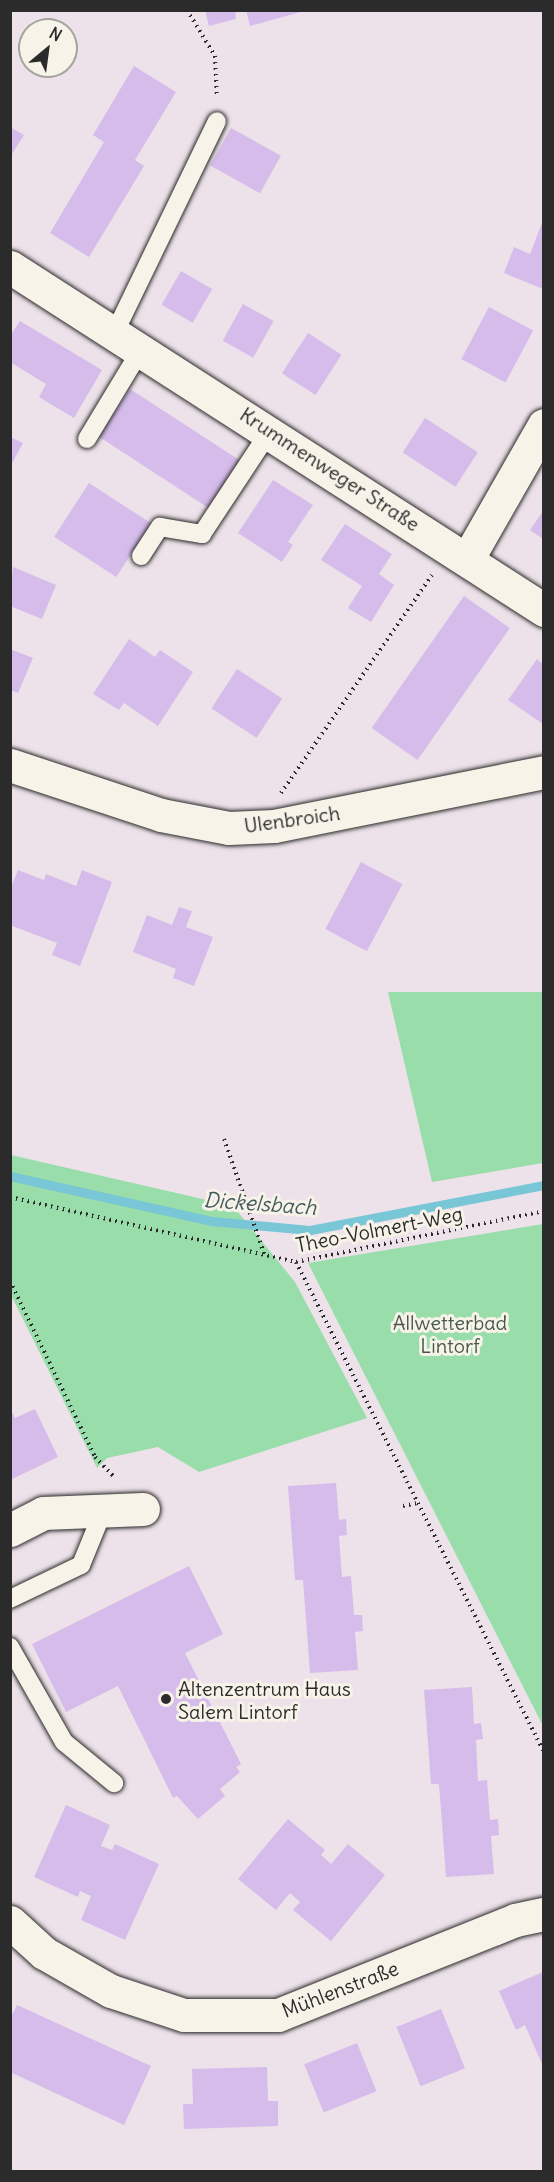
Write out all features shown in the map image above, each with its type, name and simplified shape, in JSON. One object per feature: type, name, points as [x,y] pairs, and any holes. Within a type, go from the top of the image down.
[{"type":"main road","name":"Krummenweger Straße","points":[[10,267],[460,553],[543,610]]},
{"type":"main road","points":[[460,553],[543,425]]},
{"type":"main road","name":"Ulenbroich","points":[[10,765],[161,815],[229,828],[274,826],[543,772]]},
{"type":"main road","points":[[10,1530],[43,1513],[143,1509]]},
{"type":"main road","name":"Mühlenstraße","points":[[10,1922],[44,1953],[111,1990],[184,2015],[278,2015],[515,1920],[543,1914]]},
{"type":"lane","points":[[87,439],[217,121]]},
{"type":"lane","points":[[141,556],[160,527],[202,534],[270,431]]},
{"type":"lane","points":[[10,1599],[81,1565],[103,1511]]},
{"type":"lane","points":[[10,1647],[64,1742],[114,1783]]},
{"type":"path","points":[[188,10],[215,56],[217,121]]},
{"type":"path","points":[[274,826],[282,791],[460,553]]},
{"type":"path","points":[[224,1139],[265,1256]]},
{"type":"path","name":"Theo-Volmert-Weg","points":[[10,1197],[296,1262],[543,1211]]},
{"type":"path","points":[[296,1262],[543,1752]]},
{"type":"path","points":[[10,1281],[95,1457],[143,1509]]},
{"type":"path","points":[[403,1506],[418,1503]]},
{"type":"green space","points":[[388,992],[543,992],[543,1163],[432,1182]]},
{"type":"green space","points":[[11,1155],[233,1206],[295,1282],[367,1418],[199,1472],[158,1447],[107,1458],[97,1468],[11,1295]]},
{"type":"green space","name":"Allwetterbad Lintorf","points":[[544,1224],[543,1726],[308,1263]]},
{"type":"building","points":[[205,10],[241,11],[235,13],[236,19],[209,26]]},
{"type":"building","points":[[246,10],[304,10],[304,11],[250,26]]},
{"type":"building","points":[[134,66],[176,92],[135,160],[144,166],[89,257],[50,233],[104,142],[93,135]]},
{"type":"building","points":[[10,127],[24,135],[10,157]]},
{"type":"building","points":[[231,128],[281,156],[260,193],[210,166]]},
{"type":"building","points":[[543,220],[543,289],[504,273],[514,247],[530,254]]},
{"type":"building","points":[[181,271],[212,289],[193,323],[162,305]]},
{"type":"building","points":[[243,304],[274,321],[253,358],[223,341]]},
{"type":"building","points":[[489,307],[533,330],[505,383],[461,359]]},
{"type":"building","points":[[20,321],[102,370],[74,418],[39,397],[46,384],[10,362],[10,336]]},
{"type":"building","points":[[308,333],[342,355],[315,395],[282,373]]},
{"type":"building","points":[[130,389],[242,461],[210,509],[99,437]]},
{"type":"building","points":[[425,418],[478,452],[456,487],[403,452]]},
{"type":"building","points":[[10,437],[23,443],[10,467]]},
{"type":"building","points":[[273,480],[313,505],[288,542],[293,545],[282,562],[238,533]]},
{"type":"building","points":[[89,483],[151,523],[116,577],[54,537]]},
{"type":"building","points":[[543,511],[543,539],[530,530]]},
{"type":"building","points":[[345,524],[392,554],[379,574],[394,585],[371,622],[348,608],[362,586],[321,560]]},
{"type":"building","points":[[13,567],[56,585],[42,619],[10,606]]},
{"type":"building","points":[[464,596],[510,628],[418,760],[372,728]]},
{"type":"building","points":[[129,639],[155,657],[160,650],[193,672],[158,726],[124,703],[119,710],[93,694]]},
{"type":"building","points":[[10,649],[33,658],[18,693],[10,690]]},
{"type":"building","points":[[537,659],[543,664],[543,724],[508,700]]},
{"type":"building","points":[[237,669],[282,698],[257,738],[211,708]]},
{"type":"building","points":[[361,862],[402,884],[367,951],[325,929]]},
{"type":"building","points":[[18,870],[44,880],[46,874],[76,886],[82,870],[112,882],[80,966],[52,955],[57,943],[10,925],[10,890]]},
{"type":"building","points":[[179,907],[192,911],[186,927],[213,937],[194,986],[173,978],[176,969],[133,952],[147,915],[172,925]]},
{"type":"building","points":[[10,1409],[15,1418],[35,1409],[58,1457],[10,1480]]},
{"type":"building","points":[[336,1483],[339,1520],[346,1519],[347,1535],[339,1536],[342,1577],[351,1576],[354,1615],[362,1615],[363,1631],[355,1632],[358,1670],[310,1673],[303,1580],[295,1580],[288,1486]]},
{"type":"building","name":"Altenzentrum Haus Salem Lintorf","points":[[189,1566],[223,1634],[185,1653],[241,1764],[236,1767],[240,1772],[220,1789],[225,1796],[198,1819],[177,1796],[173,1798],[118,1686],[66,1712],[32,1644]]},
{"type":"building","points":[[472,1687],[474,1724],[481,1723],[483,1739],[476,1740],[478,1781],[487,1780],[490,1820],[498,1819],[499,1835],[491,1836],[494,1874],[446,1877],[439,1784],[431,1784],[424,1690]]},
{"type":"building","points":[[66,1805],[110,1825],[101,1846],[112,1850],[115,1844],[159,1864],[125,1940],[81,1920],[91,1896],[80,1891],[78,1897],[34,1877]]},
{"type":"building","points":[[288,1819],[325,1850],[321,1855],[331,1864],[348,1844],[385,1875],[331,1941],[293,1910],[300,1902],[290,1893],[276,1910],[238,1879]]},
{"type":"building","points":[[543,1972],[542,2064],[525,2025],[516,2030],[499,1991]]},
{"type":"building","points":[[17,2005],[151,2066],[124,2125],[10,2072],[10,2019]]},
{"type":"building","points":[[441,2009],[465,2068],[420,2086],[396,2027]]},
{"type":"building","points":[[357,2043],[376,2091],[324,2113],[304,2064]]},
{"type":"building","points":[[267,2067],[268,2101],[278,2101],[278,2126],[184,2129],[183,2104],[193,2104],[192,2069]]},
{"type":"waterway","name":"Dickelsbach","points":[[10,1176],[211,1221],[310,1230],[544,1185]]},
{"type":"place","name":"Altenzentrum Haus Salem Lintorf","points":[[166,1699]]}]
